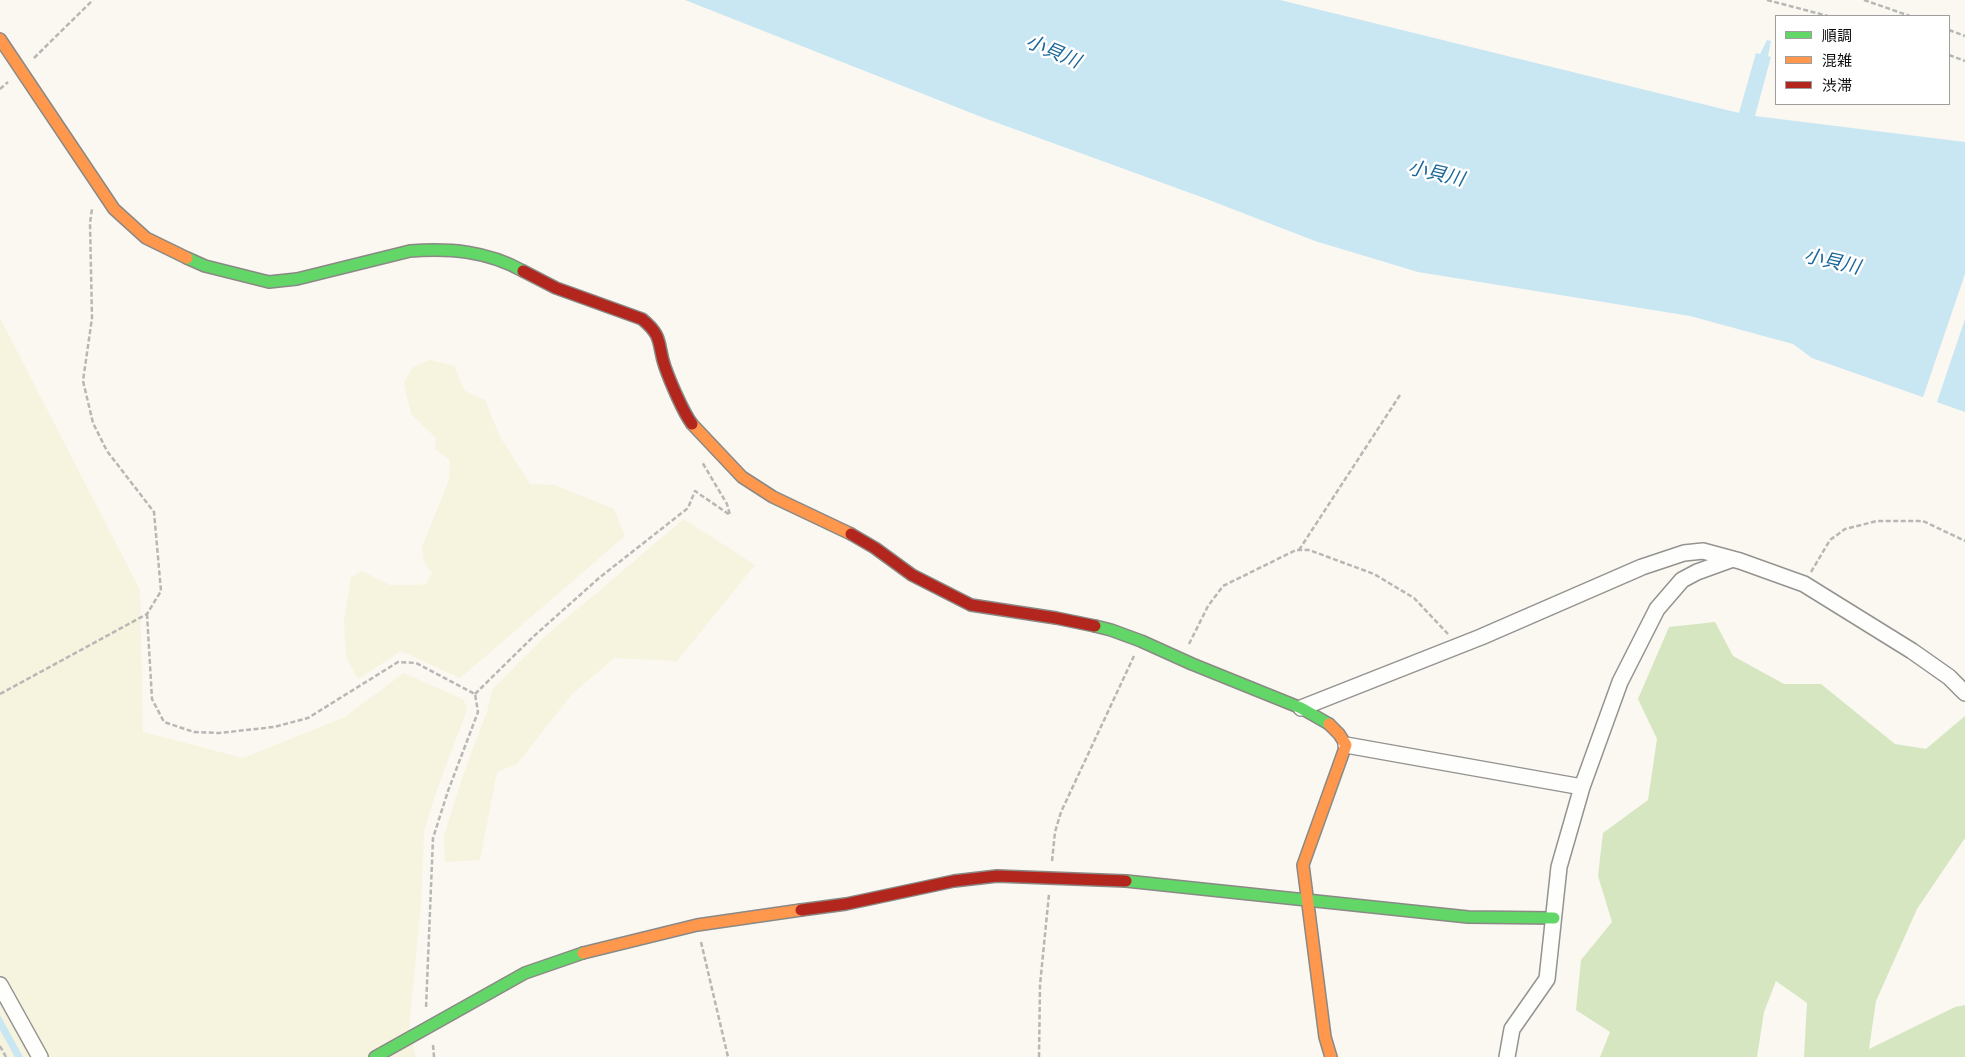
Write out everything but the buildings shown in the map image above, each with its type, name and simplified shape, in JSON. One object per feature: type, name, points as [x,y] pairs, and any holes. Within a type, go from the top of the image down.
[{"type":"street","points":[[0,39],[114,209],[146,238],[206,266],[269,282],[297,279],[410,251],[428,249],[450,249],[499,259],[554,287],[642,318],[653,328],[659,338],[665,366],[690,422],[742,477],[773,497],[836,526],[875,548],[912,575],[971,605],[1056,618],[1111,630],[1141,641],[1301,708],[1328,723],[1339,734],[1346,745],[1582,787]]},
{"type":"street","points":[[1301,708],[1459,646],[1550,608],[1614,578],[1684,553],[1703,551],[1734,559],[1804,584],[1912,650],[1949,677],[1965,693]]},
{"type":"street","points":[[1506,1057],[1512,1029],[1547,979],[1559,867],[1582,787],[1620,682],[1657,609],[1682,580],[1696,572],[1734,559]]},
{"type":"street","points":[[1331,1057],[1326,1037],[1306,899],[1303,864],[1346,745]]},
{"type":"street","points":[[375,1057],[525,973],[568,958],[697,925],[846,904],[954,880],[996,876],[1105,879],[1468,917],[1554,918]]},
{"type":"street","points":[[0,985],[40,1057]]},
{"type":"path","points":[[0,89],[21,71],[92,0]]},
{"type":"path","points":[[1767,0],[1824,15]]},
{"type":"path","points":[[1864,0],[1907,15]]},
{"type":"path","points":[[1950,30],[1965,36]]},
{"type":"path","points":[[1950,55],[1965,61]]},
{"type":"path","points":[[0,694],[147,614],[161,591],[154,512],[107,451],[93,423],[84,381],[92,318],[90,223],[92,207]]},
{"type":"path","points":[[1299,550],[1400,395]]},
{"type":"path","points":[[475,694],[534,636],[599,578],[688,508],[695,491],[730,515],[727,504],[702,462]]},
{"type":"path","points":[[1804,584],[1830,540],[1845,529],[1877,521],[1923,521],[1965,541]]},
{"type":"path","points":[[1181,659],[1208,606],[1224,586],[1299,550],[1310,550],[1374,574],[1414,598],[1459,646]]},
{"type":"path","points":[[147,614],[152,699],[164,722],[194,732],[219,733],[274,727],[308,718],[398,662],[416,663],[475,694]]},
{"type":"path","points":[[1039,1057],[1040,985],[1055,832],[1061,812],[1141,641]]},
{"type":"path","points":[[434,1057],[430,1027],[425,1013],[433,838],[448,791],[478,712],[475,694]]},
{"type":"path","points":[[697,925],[728,1057]]},
{"type":"path","points":[[0,1046],[6,1057]]},
{"type":"shaded area","points":[[0,318],[140,590],[143,732],[243,758],[345,717],[404,673],[464,700],[467,710],[436,792],[424,831],[421,903],[409,1028],[416,1057],[0,1057]]},
{"type":"shaded area","points":[[429,360],[454,366],[465,391],[485,400],[499,435],[530,484],[554,485],[614,509],[625,536],[460,678],[401,651],[358,679],[346,657],[344,620],[351,577],[362,571],[390,585],[415,585],[426,584],[432,573],[424,562],[422,547],[449,480],[450,460],[435,449],[436,438],[411,414],[404,383],[413,367]]},
{"type":"shaded area","points":[[684,519],[755,565],[677,661],[614,658],[572,694],[517,764],[497,772],[480,860],[445,862],[444,836],[462,778],[487,712],[492,690],[542,639]]},
{"type":"green space","points":[[1715,622],[1733,656],[1784,684],[1821,684],[1895,744],[1926,749],[1965,716],[1965,838],[1917,909],[1876,1001],[1869,1049],[1955,1007],[1965,1005],[1965,1057],[1804,1057],[1807,1003],[1776,981],[1764,1012],[1757,1057],[1600,1057],[1610,1032],[1576,1010],[1581,960],[1612,922],[1598,876],[1603,833],[1648,800],[1657,739],[1638,699],[1669,627]]},
{"type":"water","name":"小貝川","points":[[685,0],[1280,0],[1739,113],[1756,53],[1760,54],[1767,40],[1771,41],[1768,56],[1771,57],[1755,116],[1965,142],[1965,412],[1812,358],[1793,344],[1690,316],[1418,272],[1315,241],[1204,198],[984,118]]},
{"type":"water","points":[[0,1015],[23,1057],[15,1057],[0,1030]]},
{"type":"pier","points":[[1965,274],[1965,319],[1936,405],[1922,400]]},
{"type":"traffic: fast","points":[[187,258],[205,266],[269,282],[297,279],[410,251],[425,250],[468,252],[496,259],[523,271]]},
{"type":"traffic: fast","points":[[1095,626],[1141,641],[1192,664],[1301,708],[1329,724]]},
{"type":"traffic: fast","points":[[1126,881],[1468,917],[1554,918]]},
{"type":"traffic: fast","points":[[375,1057],[525,973],[583,953]]},
{"type":"traffic: slow","points":[[0,39],[114,209],[146,238],[187,258]]},
{"type":"traffic: slow","points":[[692,424],[742,477],[773,497],[851,534]]},
{"type":"traffic: slow","points":[[1329,724],[1346,745],[1303,865],[1325,1037],[1331,1057]]},
{"type":"traffic: slow","points":[[583,953],[697,925],[801,910]]},
{"type":"traffic: jam","points":[[523,271],[556,288],[642,319],[649,325],[657,336],[670,380],[692,424]]},
{"type":"traffic: jam","points":[[851,534],[875,548],[912,575],[971,605],[1095,626]]},
{"type":"traffic: jam","points":[[801,910],[846,904],[954,881],[997,876],[1126,881]]}]
